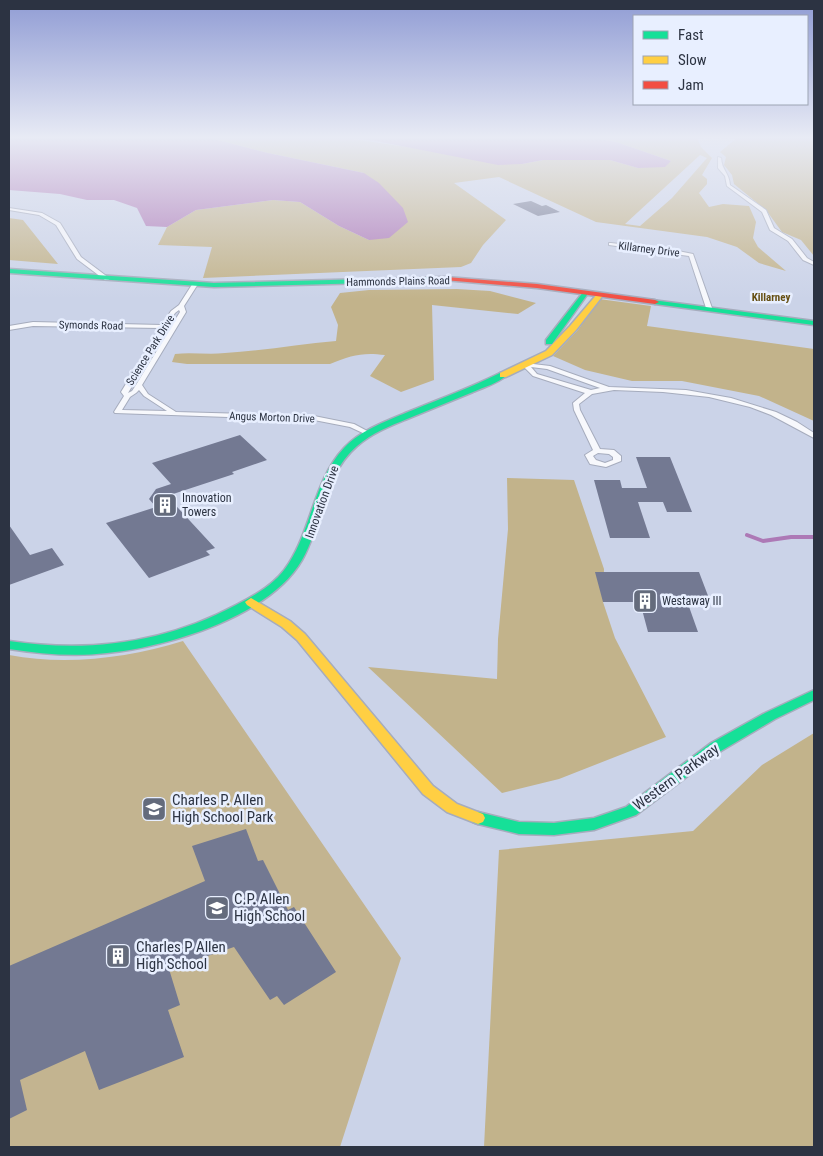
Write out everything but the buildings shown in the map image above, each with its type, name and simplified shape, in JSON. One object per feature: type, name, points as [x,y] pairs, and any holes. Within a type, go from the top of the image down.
[{"type":"street","points":[[738,192],[764,211],[772,229],[790,240],[804,259],[814,264]]},
{"type":"street","points":[[9,209],[40,214],[58,224],[79,258],[107,279]]},
{"type":"street","name":"Killarney Drive","points":[[611,244],[691,255],[710,308]]},
{"type":"street","name":"Hammonds Plains Road","points":[[9,271],[195,284],[353,283],[440,279],[537,286],[814,322]]},
{"type":"street","name":"Science Park Drive","points":[[127,396],[124,392],[164,327],[174,312],[182,306],[195,284]]},
{"type":"street","name":"Innovation Drive","points":[[525,365],[555,337],[586,292]]},
{"type":"street","name":"Innovation Drive","points":[[9,645],[40,650],[85,650],[137,645],[178,634],[252,602],[282,580],[297,560],[309,539],[318,508],[336,463],[347,450],[367,433],[525,365],[548,353],[561,341],[600,294]]},
{"type":"street","name":"Science Park Drive","points":[[117,412],[127,396],[134,392],[139,385],[183,312],[182,306]]},
{"type":"street","name":"Symonds Road","points":[[9,328],[33,324],[174,327]]},
{"type":"street","points":[[525,365],[535,375],[589,392]]},
{"type":"street","points":[[525,365],[548,367],[607,388]]},
{"type":"street","points":[[550,380],[554,384],[582,397]]},
{"type":"street","points":[[139,385],[146,394],[175,414]]},
{"type":"street","points":[[597,451],[577,410],[576,404],[589,392],[607,388],[671,390],[703,393],[736,400],[768,411],[796,424],[814,436]]},
{"type":"street","name":"Angus Morton Drive","points":[[117,412],[314,418],[352,425],[367,433]]},
{"type":"street","name":"Western Parkway","points":[[252,602],[286,624],[301,637],[428,790],[452,808],[483,820],[519,828],[554,829],[594,824],[632,811],[716,747],[770,716],[814,695]]},
{"type":"shaded area","points":[[34,192],[388,192],[403,208],[408,222],[389,238],[369,240],[339,226],[300,202],[273,200],[196,210],[167,227],[146,226],[137,208],[114,200],[87,200],[60,194]]},
{"type":"shaded area","points":[[365,192],[467,192],[506,220],[483,245],[471,263],[461,267],[203,278],[212,247],[158,245],[167,227],[196,210],[273,200],[300,202],[339,226],[369,240]]},
{"type":"shaded area","points":[[531,192],[660,192],[625,224],[640,226],[677,192],[700,192],[709,207],[723,204],[749,206],[756,222],[753,238],[758,247],[786,271],[759,263],[737,247],[707,237],[596,222]]},
{"type":"shaded area","points":[[744,192],[814,192],[814,256],[801,240],[782,232],[766,210]]},
{"type":"shaded area","points":[[9,218],[23,220],[58,264],[9,260]]},
{"type":"shaded area","points":[[457,289],[490,291],[536,303],[518,314],[432,305],[434,380],[401,392],[370,376],[385,355],[357,355],[330,364],[187,364],[172,362],[175,354],[219,354],[336,341],[338,325],[331,307],[340,293],[369,290]]},
{"type":"shaded area","points":[[599,299],[651,306],[647,326],[814,349],[814,421],[759,396],[682,381],[632,381],[585,370],[553,356],[578,330]]},
{"type":"shaded area","points":[[507,478],[574,480],[604,569],[603,602],[615,638],[666,737],[559,779],[502,793],[368,667],[497,679],[498,639],[508,529]]},
{"type":"shaded area","name":"Charles P. Allen High School Park","points":[[183,641],[401,958],[340,1147],[9,1147],[9,655],[53,660],[75,660],[119,656]]},
{"type":"shaded area","points":[[814,733],[814,1147],[484,1147],[499,850],[693,831],[762,765]]},
{"type":"waterway","points":[[747,535],[763,541],[791,537],[814,537]]},
{"type":"traffic: fast","points":[[9,271],[214,285],[446,279]]},
{"type":"traffic: fast","points":[[549,342],[586,292]]},
{"type":"traffic: fast","points":[[655,302],[814,323]]},
{"type":"traffic: fast","points":[[9,645],[73,651],[121,648],[173,636],[233,612],[267,592],[281,581],[294,565],[310,532],[330,475],[337,462],[354,443],[378,429],[503,375]]},
{"type":"traffic: fast","points":[[478,818],[519,828],[554,829],[594,824],[631,811],[716,747],[770,716],[814,695]]},
{"type":"traffic: slow","points":[[503,375],[549,353],[573,328],[600,294]]},
{"type":"traffic: slow","points":[[251,602],[286,624],[301,637],[428,790],[452,808],[478,818]]},
{"type":"traffic: jam","points":[[446,279],[537,286],[655,302]]},
{"type":"place","name":"Innovation Towers","points":[[165,505]]},
{"type":"place","name":"Westaway III","points":[[645,601]]},
{"type":"place","name":"Charles P. Allen High School Park","points":[[154,809]]},
{"type":"place","name":"C.P. Allen High School","points":[[217,908]]},
{"type":"place","name":"Charles P Allen High School","points":[[118,956]]},
{"type":"district","name":"Killarney","points":[[771,297]]}]
